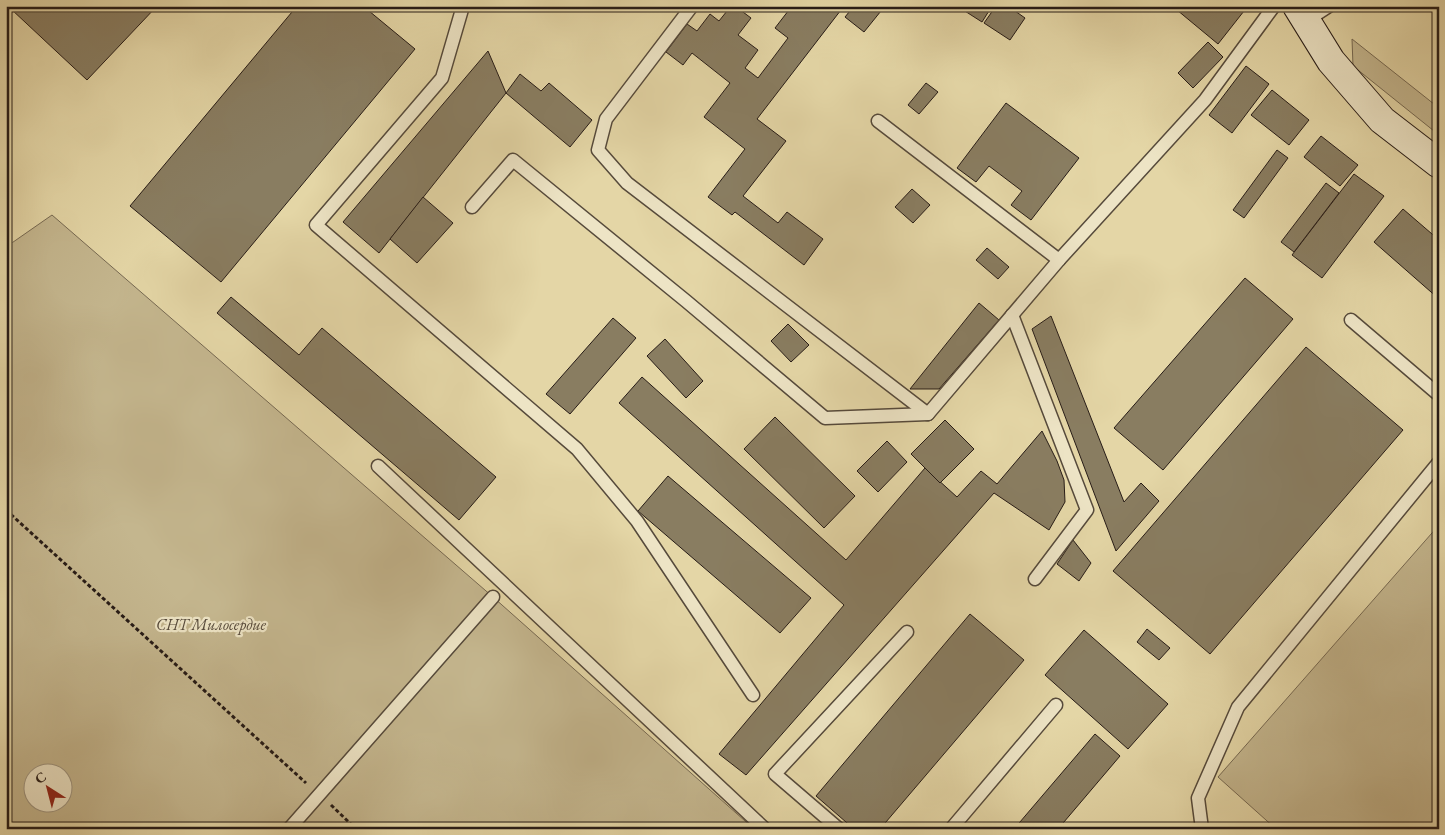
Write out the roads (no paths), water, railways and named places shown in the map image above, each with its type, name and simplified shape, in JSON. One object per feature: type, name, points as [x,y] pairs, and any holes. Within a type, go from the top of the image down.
[{"type":"street","points":[[1302,14],[1331,61],[1382,120],[1439,164]]},
{"type":"lane","points":[[463,6],[442,78],[316,225],[577,449],[636,521],[753,695]]},
{"type":"lane","points":[[692,6],[606,119],[598,150],[627,183],[928,414]]},
{"type":"lane","points":[[472,207],[513,160],[825,418],[928,414],[1059,260],[1205,100],[1274,6]]},
{"type":"lane","points":[[1302,14],[1329,6]]},
{"type":"lane","points":[[878,121],[1059,260]]},
{"type":"lane","points":[[1012,315],[1088,510],[1035,579]]},
{"type":"lane","points":[[1351,320],[1439,395]]},
{"type":"lane","points":[[1202,829],[1198,798],[1238,707],[1439,462]]},
{"type":"lane","points":[[378,466],[765,829]]},
{"type":"lane","points":[[289,829],[494,597]]},
{"type":"lane","points":[[839,829],[775,774],[907,632]]},
{"type":"lane","points":[[951,829],[1056,704]]},
{"type":"park label","name":"СНТ Милосердие","points":[[211,624]]}]
